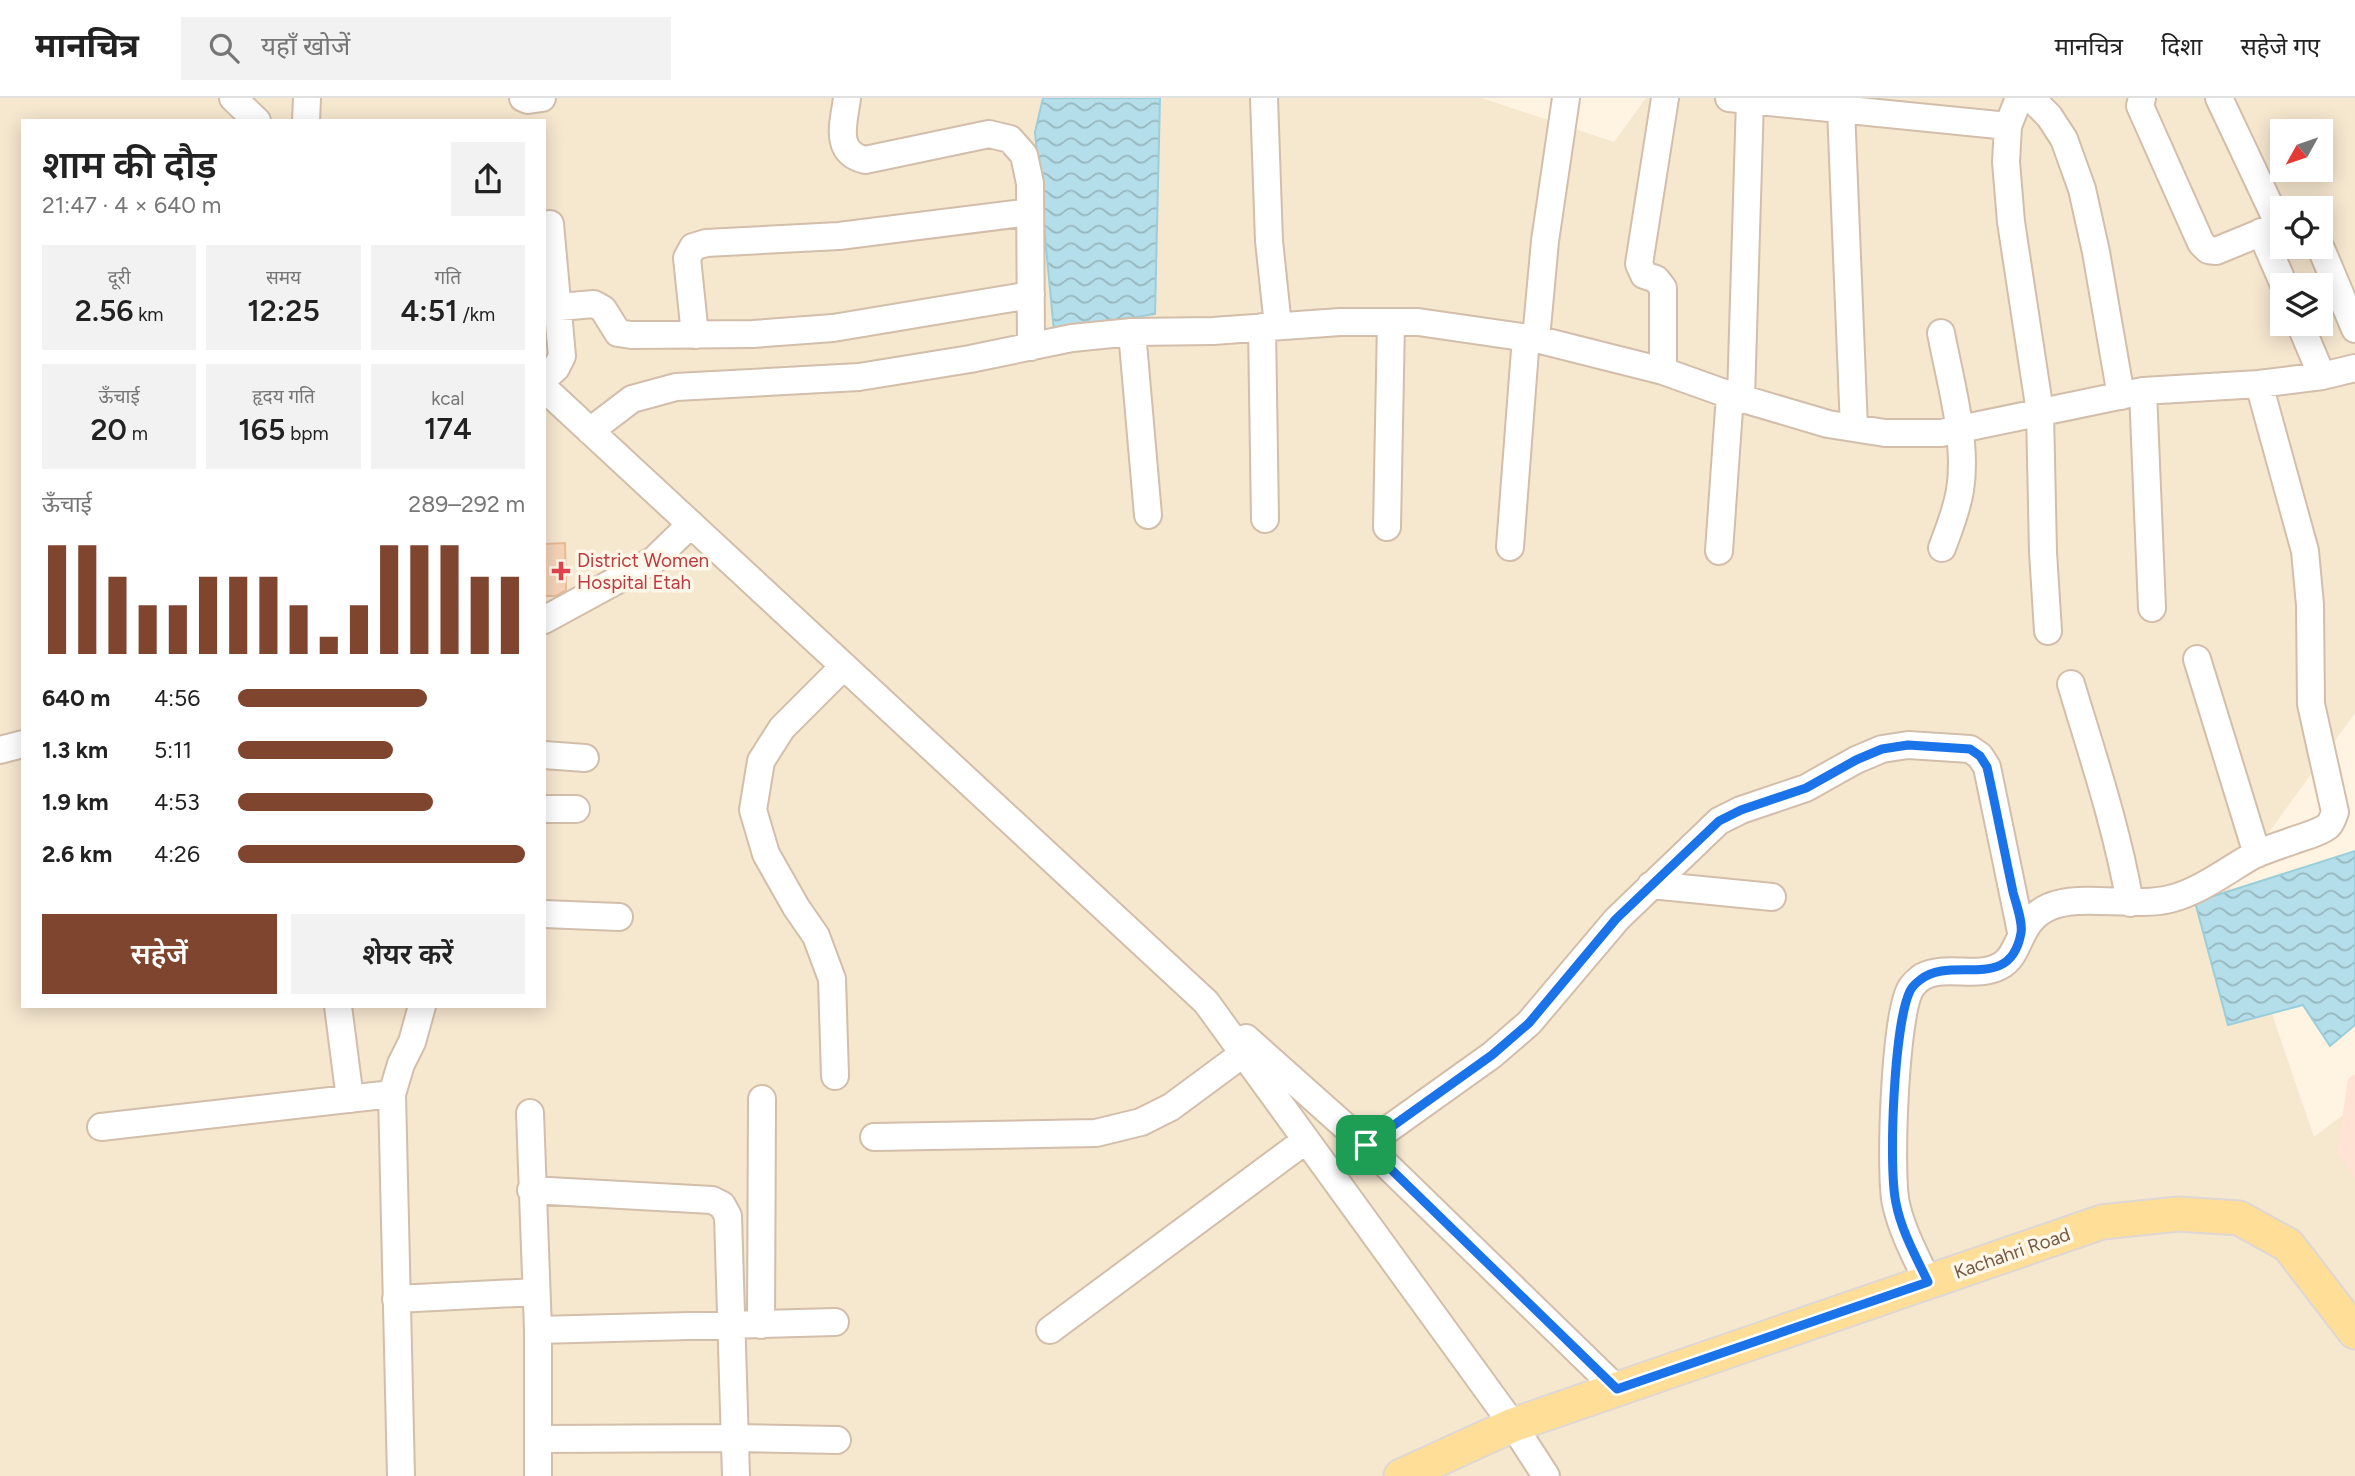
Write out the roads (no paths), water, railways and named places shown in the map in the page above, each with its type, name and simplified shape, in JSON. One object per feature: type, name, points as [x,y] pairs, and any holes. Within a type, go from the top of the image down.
[{"type":"main road","name":"Kachahri Road","points":[[1401,1476],[1513,1425],[2102,1222],[2178,1214],[2239,1218],[2288,1245],[2355,1332]]},
{"type":"street","points":[[233,98],[255,119]]},
{"type":"street","points":[[306,119],[307,98]]},
{"type":"street","points":[[523,98],[542,98]]},
{"type":"street","points":[[847,98],[843,136],[845,148],[854,157],[865,160],[989,134],[1010,139],[1024,155],[1030,183],[1031,347]]},
{"type":"street","points":[[1264,98],[1270,326],[1265,519]]},
{"type":"street","points":[[1510,547],[1531,338],[1566,98]]},
{"type":"street","points":[[1663,371],[1663,288],[1656,279],[1644,275],[1639,264],[1665,98]]},
{"type":"street","points":[[2019,98],[2008,126],[2006,162],[2011,222],[2040,412],[2043,552],[2048,631]]},
{"type":"street","points":[[2031,98],[2049,116],[2064,139],[2082,189],[2132,394],[2152,608]]},
{"type":"street","points":[[2141,98],[2140,106],[2201,243],[2208,250],[2216,251],[2270,229]]},
{"type":"street","points":[[2218,98],[2270,218]]},
{"type":"street","points":[[1719,551],[1746,276],[1739,99],[2008,126]]},
{"type":"street","points":[[1841,109],[1854,428]]},
{"type":"street","points":[[695,335],[687,258],[693,247],[706,243],[839,236],[1030,212]]},
{"type":"street","points":[[546,377],[556,368],[562,356],[550,224]]},
{"type":"street","points":[[2325,259],[2355,330]]},
{"type":"street","points":[[559,307],[594,304],[603,309],[618,332],[631,335],[753,334],[833,328],[1031,295]]},
{"type":"street","points":[[1387,527],[1391,322]]},
{"type":"street","points":[[590,431],[632,399],[676,387],[859,377],[1072,338],[1132,332],[1213,331],[1270,326],[1418,322],[1531,338],[1663,371],[1828,424],[1885,433],[1941,433],[2132,394],[2259,384],[2322,376],[2355,368]]},
{"type":"street","points":[[1132,332],[1148,515]]},
{"type":"street","points":[[1941,332],[1959,430],[1962,469],[1961,491],[1942,548]]},
{"type":"street","points":[[2305,336],[2322,376]]},
{"type":"street","points":[[1928,1282],[1895,1203],[1894,1111],[1898,1052],[1911,988],[1922,978],[1938,972],[2000,967],[2009,958],[2021,932],[2049,907],[2068,901],[2130,904],[2169,899],[2196,890],[2257,854],[2327,827],[2332,821],[2334,812],[2311,704],[2310,605],[2305,551],[2259,384]]},
{"type":"street","points":[[546,390],[1206,1002],[1366,1145],[1617,1389]]},
{"type":"street","points":[[546,620],[654,560],[691,524]]},
{"type":"street","points":[[2197,659],[2257,854]]},
{"type":"street","points":[[835,1076],[832,979],[816,936],[766,854],[753,810],[761,761],[782,728],[844,666]]},
{"type":"street","points":[[2071,684],[2114,825],[2130,904]]},
{"type":"street","points":[[0,750],[21,745]]},
{"type":"street","points":[[1366,1145],[1492,1055],[1529,1023],[1616,919],[1719,821],[1741,810],[1806,788],[1882,749],[1908,745],[1970,749],[1980,756],[1987,767],[2021,932]]},
{"type":"street","points":[[546,755],[585,758]]},
{"type":"street","points":[[546,809],[576,809]]},
{"type":"street","points":[[1651,885],[1772,897]]},
{"type":"street","points":[[546,914],[619,917]]},
{"type":"street","points":[[1206,1002],[1513,1425],[1546,1476]]},
{"type":"street","points":[[338,1008],[350,1099]]},
{"type":"street","points":[[401,1476],[392,1094],[421,1008]]},
{"type":"street","points":[[874,1137],[1096,1133],[1141,1122],[1171,1107],[1244,1053]]},
{"type":"street","points":[[101,1127],[392,1094]]},
{"type":"street","points":[[761,1325],[762,1099]]},
{"type":"street","points":[[530,1114],[538,1330],[538,1476]]},
{"type":"street","points":[[1049,1330],[1306,1140]]},
{"type":"street","points":[[531,1189],[712,1200],[722,1205],[727,1216],[736,1476]]},
{"type":"street","points":[[396,1299],[536,1292]]},
{"type":"street","points":[[538,1330],[835,1322]]},
{"type":"street","points":[[539,1439],[837,1440]]},
{"type":"water","points":[[1043,98],[1160,98],[1155,314],[1054,331],[1035,132]]},
{"type":"water","points":[[2355,851],[2355,1025],[2330,1046],[2303,1005],[2228,1025],[2195,902]]},
{"type":"place","name":"District Women Hospital Etah","points":[[561,571]]}]
